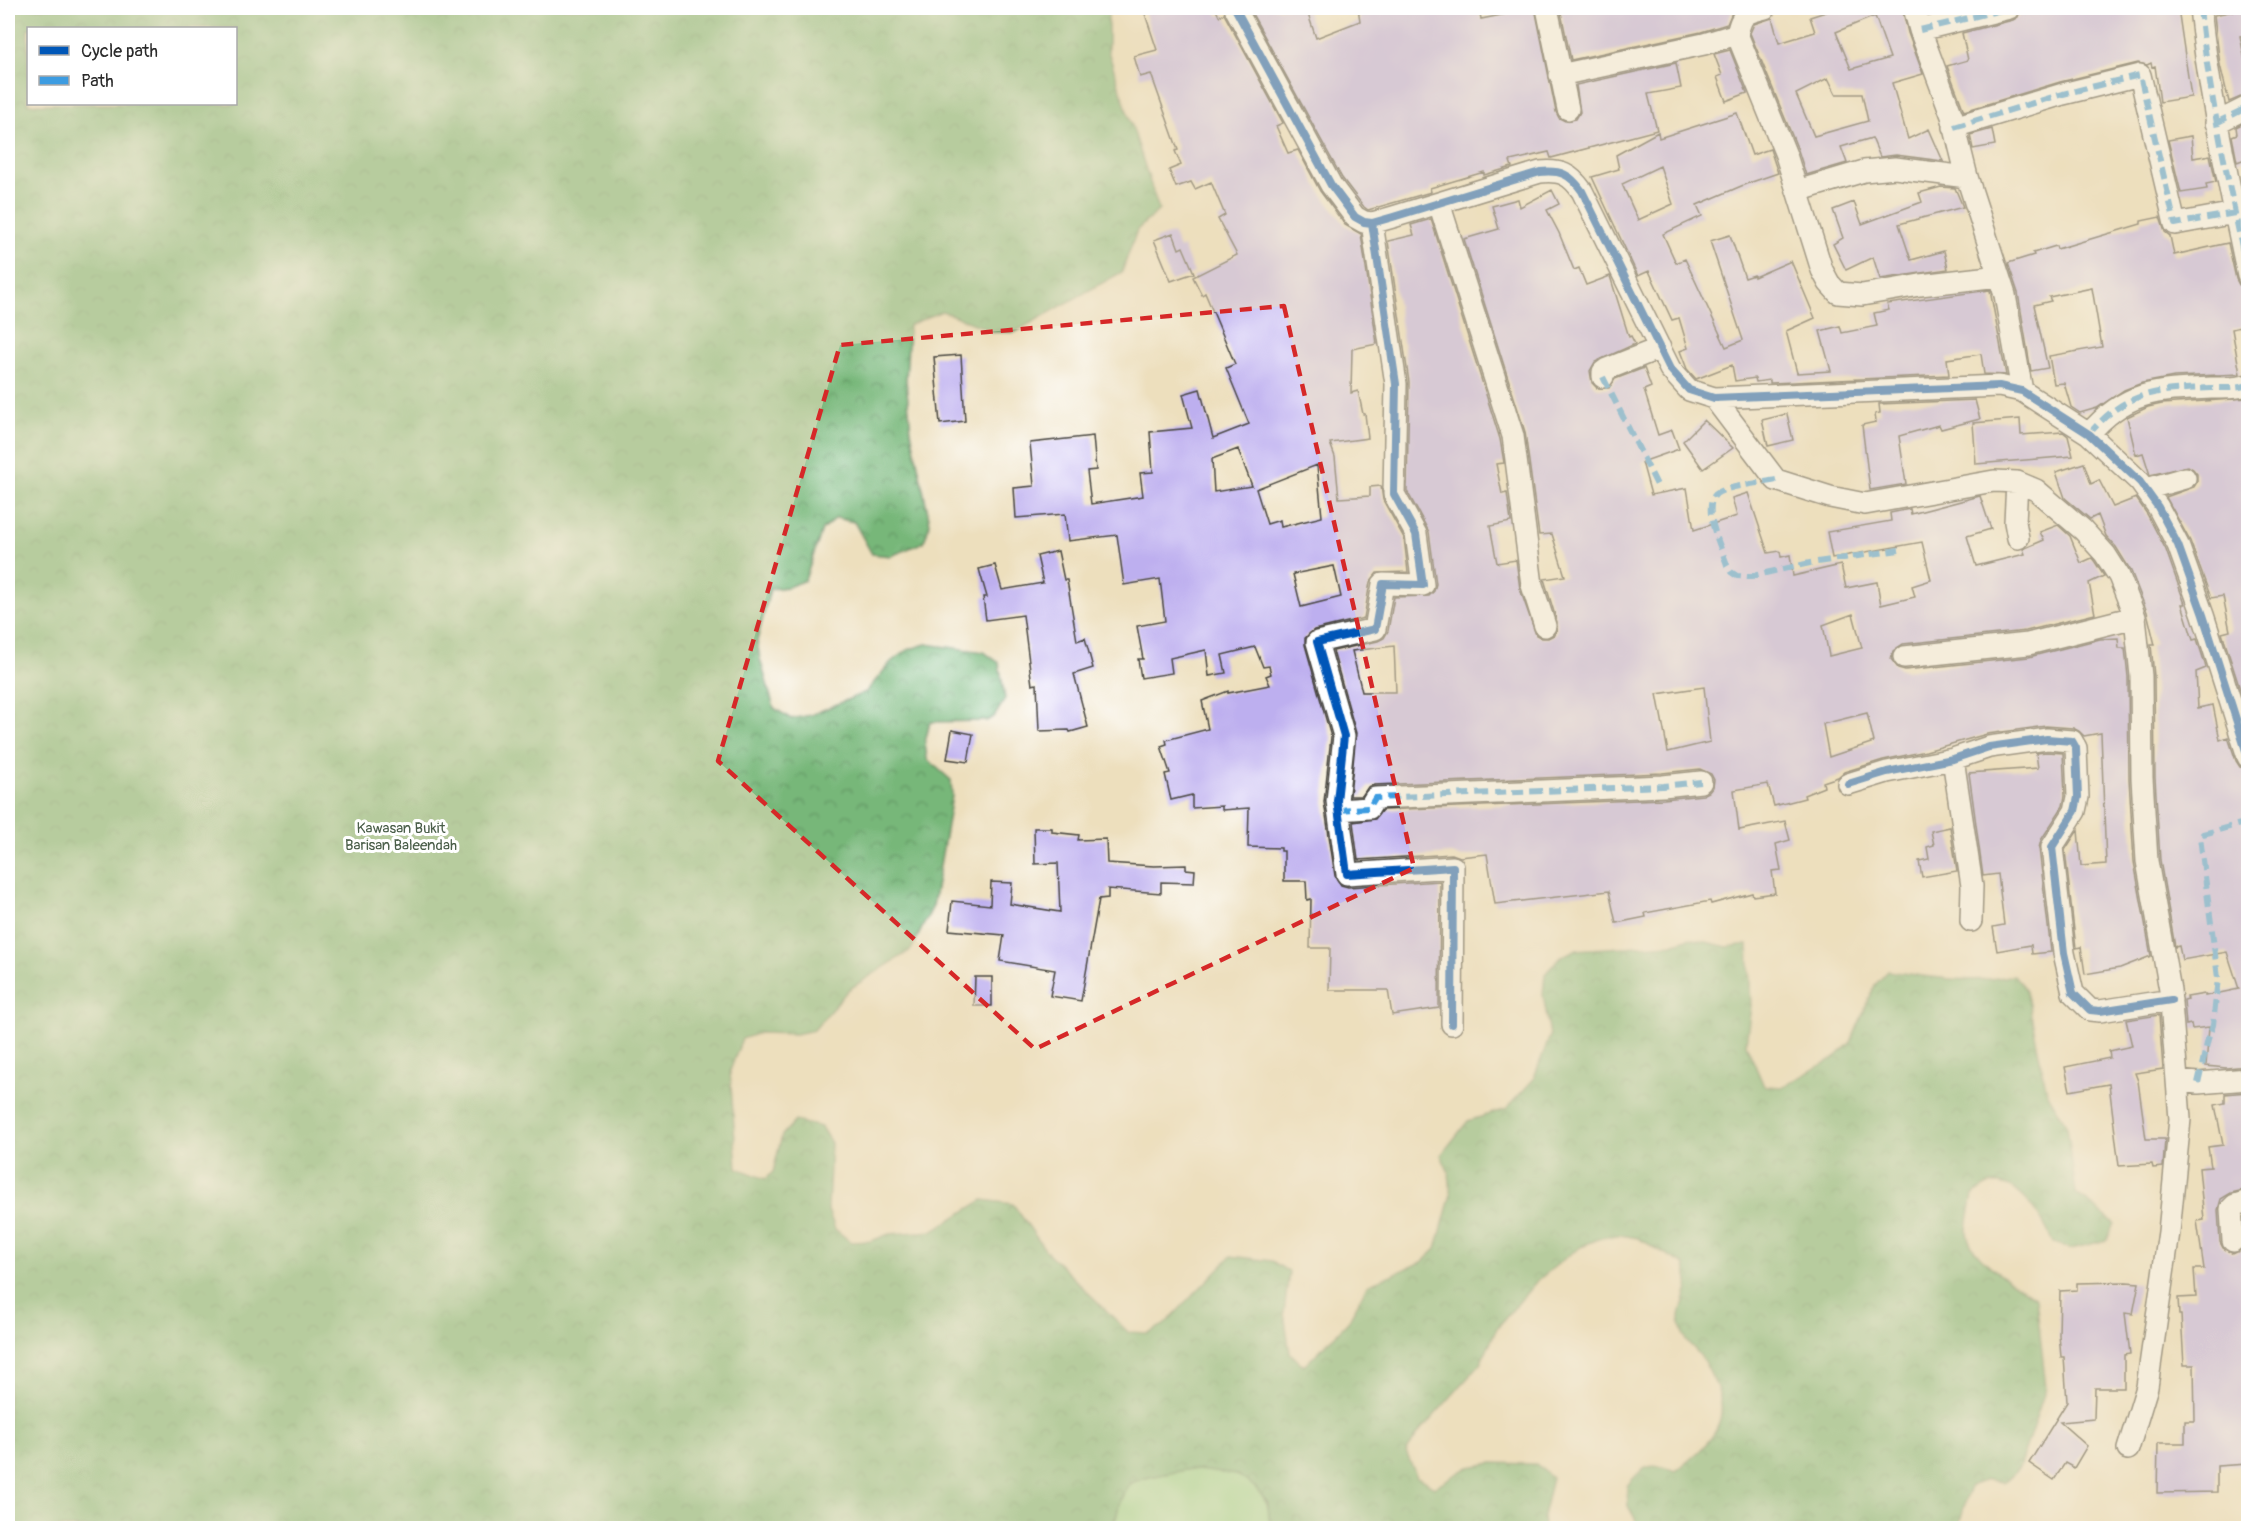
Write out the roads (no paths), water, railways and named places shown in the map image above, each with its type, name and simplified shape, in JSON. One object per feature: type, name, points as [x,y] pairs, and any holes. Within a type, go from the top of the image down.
[{"type":"street","points":[[1235,8],[1331,185],[1355,217],[1364,222],[1372,223],[1540,172],[1557,171],[1574,180],[1582,191],[1670,369],[1687,388],[1714,398],[1841,394],[1968,385],[1999,386],[2022,391],[2090,434],[2146,489],[2178,545],[2248,757]]},
{"type":"street","points":[[1547,8],[1568,109]]},
{"type":"street","points":[[1914,8],[1954,127],[1967,177],[2005,295],[2022,391]]},
{"type":"street","points":[[1920,30],[2009,8]]},
{"type":"street","points":[[2200,8],[2205,60],[2216,123],[2248,276]]},
{"type":"street","points":[[1753,9],[1742,17],[1737,34],[1786,155],[1822,270],[1838,293],[1862,295],[1920,285],[1999,276]]},
{"type":"street","points":[[1560,75],[1737,34]]},
{"type":"street","points":[[1954,127],[2063,94],[2140,75],[2175,224],[2235,213]]},
{"type":"street","points":[[2216,123],[2248,107]]},
{"type":"street","points":[[1797,191],[1864,171],[1895,168],[1967,177]]},
{"type":"street","points":[[1439,203],[1513,436],[1532,585],[1545,626]]},
{"type":"street","points":[[1372,223],[1396,384],[1394,494],[1416,534],[1423,585],[1383,584],[1375,628],[1317,642],[1344,736],[1337,801],[1347,874],[1453,867],[1452,1024]]},
{"type":"street","points":[[1603,377],[1603,372],[1607,369],[1660,348]]},
{"type":"street","points":[[2090,434],[2099,422],[2121,403],[2140,396],[2174,390],[2248,385]]},
{"type":"street","points":[[1714,398],[1776,480],[1865,504],[1994,481],[2017,482],[2036,490],[2083,530],[2119,576],[2135,617],[2141,676],[2142,778],[2148,861],[2171,1000],[2180,1119],[2169,1232],[2147,1387],[2128,1449]]},
{"type":"street","points":[[2146,489],[2185,478]]},
{"type":"street","points":[[2017,482],[2015,522],[2018,538]]},
{"type":"street","points":[[1904,657],[1979,651],[2028,644],[2135,617]]},
{"type":"street","points":[[1848,784],[1887,772],[1953,759],[1989,747],[2047,739],[2074,742],[2078,796],[2075,811],[2052,847],[2064,953],[2073,993],[2090,1010],[2100,1011],[2171,1000]]},
{"type":"street","points":[[1953,759],[1972,880],[1971,921]]},
{"type":"street","points":[[1338,810],[1369,808],[1375,798],[1663,786],[1701,782]]},
{"type":"street","points":[[2177,1081],[2198,1083],[2248,1079]]},
{"type":"street","points":[[2233,1241],[2231,1209],[2235,1205],[2248,1201]]},
{"type":"park label","name":"Kawasan Bukit Barisan Baleendah","points":[[401,836]]}]
